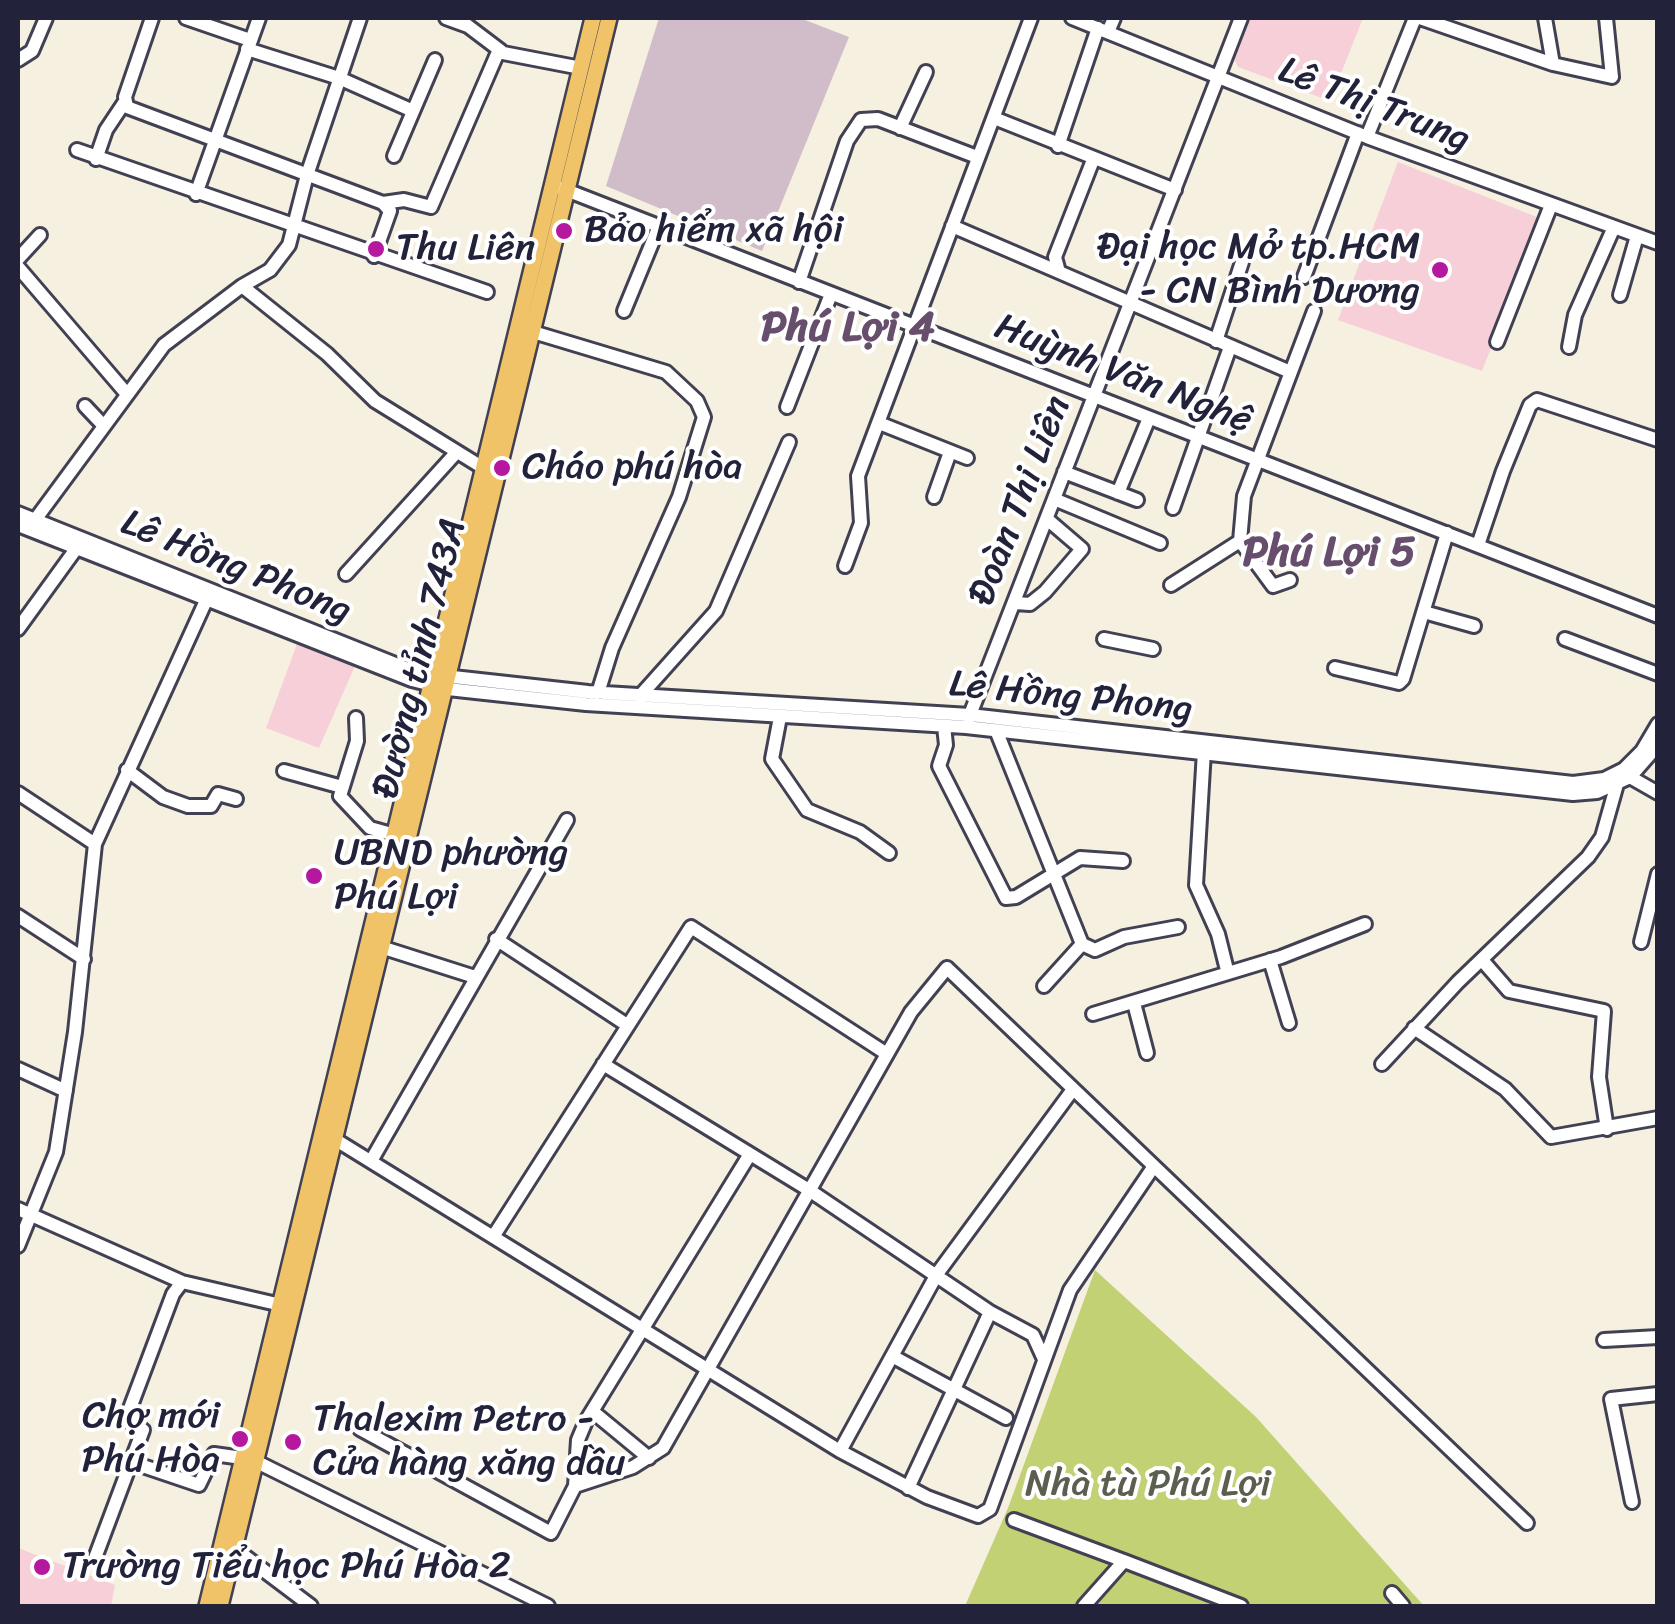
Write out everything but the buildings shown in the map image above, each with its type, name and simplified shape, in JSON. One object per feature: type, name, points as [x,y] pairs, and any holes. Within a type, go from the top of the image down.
[{"type":"main road","name":"Đường tỉnh 743A","points":[[207,1606],[228,1546],[441,682],[533,332],[593,18]]},
{"type":"main road","name":"Đường tỉnh 743A","points":[[359,1015],[384,948],[395,835],[441,682],[485,469],[608,18]]},
{"type":"main road","name":"Đường tỉnh 743A","points":[[220,1606],[228,1546]]},
{"type":"street","points":[[18,60],[32,50],[46,18]]},
{"type":"street","points":[[96,159],[106,130],[124,104],[152,18]]},
{"type":"street","points":[[186,18],[413,111]]},
{"type":"street","points":[[196,194],[259,18]]},
{"type":"street","points":[[35,520],[164,344],[270,270],[288,245],[307,175],[360,18]]},
{"type":"street","points":[[446,18],[468,26],[501,51],[582,68]]},
{"type":"street","points":[[845,566],[861,523],[858,476],[1031,18]]},
{"type":"street","name":"Lê Thị Trung","points":[[1072,18],[1363,135],[1658,243]]},
{"type":"street","points":[[1058,146],[1103,30],[1114,18]]},
{"type":"street","name":"Đoàn Thị Liên","points":[[968,721],[1241,18]]},
{"type":"street","points":[[1304,278],[1363,135],[1418,18],[1554,64],[1612,77],[1606,18]]},
{"type":"street","points":[[1545,18],[1554,64]]},
{"type":"street","points":[[384,204],[404,200],[431,207],[466,118],[501,51]]},
{"type":"street","points":[[394,156],[435,60]]},
{"type":"street","points":[[900,128],[926,72]]},
{"type":"street","points":[[124,104],[135,112],[384,204],[390,211],[374,256]]},
{"type":"street","points":[[800,282],[848,140],[867,116],[978,157]]},
{"type":"street","points":[[994,118],[1175,190]]},
{"type":"street","points":[[77,150],[487,292]]},
{"type":"street","points":[[1059,272],[1055,257],[1093,160]]},
{"type":"street","name":"Huỳnh Văn Nghệ","points":[[561,188],[1658,616]]},
{"type":"street","points":[[1496,342],[1550,204]]},
{"type":"street","points":[[624,310],[660,226]]},
{"type":"street","points":[[952,226],[1288,372]]},
{"type":"street","points":[[1569,347],[1575,314],[1614,227]]},
{"type":"street","points":[[40,236],[18,263],[126,393]]},
{"type":"street","points":[[1620,294],[1637,236]]},
{"type":"street","points":[[1216,341],[1242,262]]},
{"type":"street","points":[[242,286],[336,362],[375,401],[455,454],[485,469]]},
{"type":"street","points":[[787,408],[831,294]]},
{"type":"street","points":[[1290,580],[1273,586],[1240,541],[1244,496],[1314,310]]},
{"type":"street","points":[[533,332],[666,372],[697,400],[704,416],[679,497],[624,622],[598,693]]},
{"type":"street","points":[[1173,508],[1230,347]]},
{"type":"street","points":[[1478,545],[1516,438],[1530,405],[1537,400],[1658,440]]},
{"type":"street","points":[[86,406],[102,424]]},
{"type":"street","points":[[1118,493],[1149,418]]},
{"type":"street","points":[[879,423],[967,458]]},
{"type":"street","points":[[640,696],[716,611],[789,442]]},
{"type":"street","points":[[934,497],[950,452]]},
{"type":"street","points":[[346,574],[455,454]]},
{"type":"street","points":[[1064,472],[1138,500]]},
{"type":"street","points":[[1054,499],[1160,544]]},
{"type":"street","name":"Lê Hồng Phong","points":[[18,513],[80,544]]},
{"type":"street","points":[[1015,603],[1030,604],[1045,592],[1082,549],[1047,519]]},
{"type":"street","name":"Lê Hồng Phong","points":[[18,525],[80,544],[441,682],[780,717],[944,726],[968,721],[996,730],[1573,794],[1597,792],[1624,780]]},
{"type":"street","points":[[1335,668],[1399,683],[1408,673],[1447,533]]},
{"type":"street","points":[[1171,585],[1240,541]]},
{"type":"street","points":[[18,630],[80,544]]},
{"type":"street","points":[[18,1246],[24,1212],[56,1152],[84,959],[95,844],[210,593]]},
{"type":"street","points":[[1424,612],[1474,626]]},
{"type":"street","points":[[1104,639],[1152,649]]},
{"type":"street","points":[[1565,639],[1658,674]]},
{"type":"street","name":"Lê Hồng Phong","points":[[441,682],[968,721],[1573,783],[1604,780],[1624,769],[1642,751],[1658,724]]},
{"type":"street","points":[[780,717],[772,759],[807,810],[860,832],[890,854]]},
{"type":"street","points":[[356,718],[357,742],[342,787],[342,801],[353,806],[370,828],[395,835]]},
{"type":"street","points":[[944,726],[946,745],[939,766],[1006,898],[1016,897],[1080,858],[1124,861]]},
{"type":"street","points":[[996,730],[1082,944],[1095,950],[1124,937],[1178,927]]},
{"type":"street","points":[[1382,1064],[1588,856],[1602,837],[1624,780],[1658,746]]},
{"type":"street","points":[[1204,751],[1196,886],[1218,934],[1227,970]]},
{"type":"street","points":[[128,770],[163,797],[188,806],[211,806],[218,794],[236,799]]},
{"type":"street","points":[[284,770],[342,787]]},
{"type":"street","points":[[1624,780],[1658,793]]},
{"type":"street","points":[[18,793],[95,844]]},
{"type":"street","points":[[370,1161],[567,820]]},
{"type":"street","points":[[1641,942],[1658,874]]},
{"type":"street","points":[[18,916],[84,959]]},
{"type":"street","points":[[1093,1014],[1270,960],[1365,924]]},
{"type":"street","points":[[493,1237],[690,927],[887,1054]]},
{"type":"street","points":[[496,939],[628,1025]]},
{"type":"street","points":[[1044,986],[1082,944]]},
{"type":"street","points":[[384,948],[475,977]]},
{"type":"street","points":[[1270,960],[1290,1022]]},
{"type":"street","points":[[1482,960],[1509,991],[1604,1011],[1599,1077],[1606,1129]]},
{"type":"street","points":[[576,1486],[614,1476],[663,1448],[887,1054],[940,972],[948,968],[1071,1092],[1154,1166],[1527,1523]]},
{"type":"street","points":[[1134,1003],[1147,1053]]},
{"type":"street","points":[[1414,1028],[1505,1089],[1551,1136],[1658,1118]]},
{"type":"street","points":[[603,1064],[809,1190],[990,1312],[1033,1335],[1043,1357]]},
{"type":"street","points":[[18,1069],[66,1091]]},
{"type":"street","points":[[840,1451],[937,1274],[1071,1092]]},
{"type":"street","points":[[329,1138],[840,1451],[908,1488],[972,1515],[987,1513],[1070,1290],[1154,1166]]},
{"type":"street","points":[[360,1429],[551,1532],[576,1486],[578,1440],[592,1411],[750,1154]]},
{"type":"street","points":[[24,1212],[182,1282],[287,1307]]},
{"type":"street","points":[[96,1558],[143,1428],[126,1419],[173,1294],[182,1282]]},
{"type":"street","points":[[908,1488],[990,1312]]},
{"type":"street","points":[[1604,1340],[1658,1337]]},
{"type":"street","points":[[892,1356],[1006,1418]]},
{"type":"street","points":[[1632,1502],[1611,1399],[1658,1394]]},
{"type":"street","points":[[592,1411],[649,1458]]},
{"type":"street","points":[[131,1462],[199,1485],[214,1454],[249,1460],[541,1605]]},
{"type":"street","points":[[1014,1520],[1241,1606]]},
{"type":"street","points":[[228,1546],[311,1606]]},
{"type":"street","points":[[1084,1606],[1124,1561]]},
{"type":"street","points":[[1392,1593],[1403,1606]]},
{"type":"shaded area","points":[[659,18],[800,18],[849,37],[762,251],[606,186]]},
{"type":"shaded area","points":[[1249,18],[1363,18],[1330,101],[1238,67],[1234,59]]},
{"type":"shaded area","name":"Đại học Mở tp.HCM - CN Bình Dương","points":[[1398,162],[1542,219],[1482,371],[1338,320]]},
{"type":"shaded area","points":[[297,644],[355,666],[319,748],[266,728]]},
{"type":"shaded area","name":"Trường Tiểu học Phú Hòa 2","points":[[18,1548],[115,1585],[111,1606],[18,1606]]},
{"type":"green space","name":"Nhà tù Phú Lợi","points":[[1095,1270],[1256,1417],[1424,1606],[965,1606],[1008,1508]]},
{"type":"place","name":"Bảo hiểm xã hội","points":[[564,231]]},
{"type":"place","name":"Thu Liên","points":[[376,249]]},
{"type":"place","name":"Đại học Mở tp.HCM - CN Bình Dương","points":[[1440,270]]},
{"type":"place","name":"Cháo phú hòa","points":[[502,468]]},
{"type":"place","name":"UBND phường Phú Lợi","points":[[314,876]]},
{"type":"place","name":"Chợ mới Phú Hòa","points":[[240,1439]]},
{"type":"place","name":"Thalexim Petro - Cửa hàng xăng dầu","points":[[293,1442]]},
{"type":"place","name":"Trường Tiểu học Phú Hòa 2","points":[[42,1567]]},
{"type":"district","name":"Phú Lợi 4","points":[[848,329]]},
{"type":"district","name":"Phú Lợi 5","points":[[1329,554]]}]
